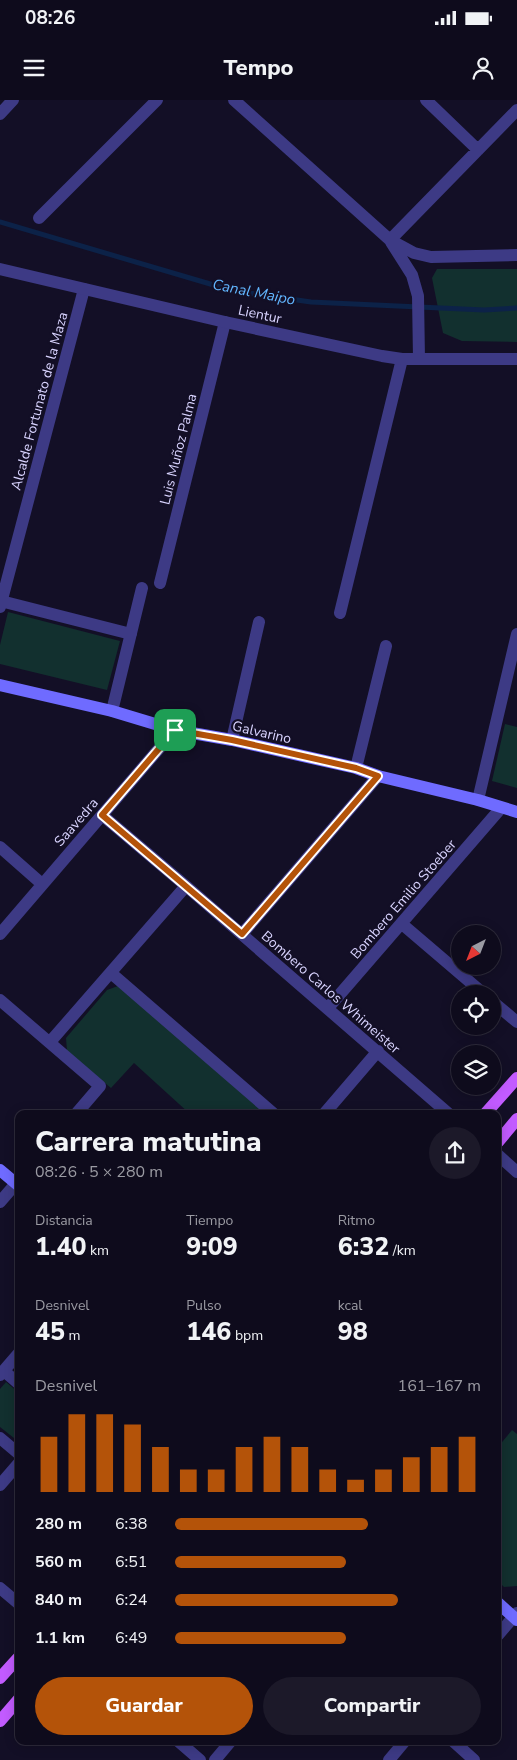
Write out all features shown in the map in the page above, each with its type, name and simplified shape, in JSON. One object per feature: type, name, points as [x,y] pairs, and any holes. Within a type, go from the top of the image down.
[{"type":"main road","name":"Galvarino","points":[[0,685],[112,711],[175,730],[232,740],[356,768],[378,776],[478,800],[517,812]]},
{"type":"main road","points":[[489,1110],[517,1078]]},
{"type":"main road","points":[[501,1138],[517,1119]]},
{"type":"main road","points":[[0,1170],[15,1182]]},
{"type":"main road","points":[[501,1605],[516,1617]]},
{"type":"main road","points":[[0,1678],[15,1661]]},
{"type":"main road","points":[[0,1721],[15,1704]]},
{"type":"street","points":[[0,114],[14,100]]},
{"type":"street","points":[[39,218],[157,100]]},
{"type":"street","points":[[234,100],[390,240],[414,253],[431,257],[517,254]]},
{"type":"street","points":[[426,100],[478,150]]},
{"type":"street","points":[[390,240],[517,110]]},
{"type":"street","points":[[390,240],[412,274],[418,296],[419,359]]},
{"type":"street","name":"Lientur","points":[[0,269],[225,322],[382,356],[402,359],[517,359]]},
{"type":"street","name":"Alcalde Fortunato de la Maza","points":[[1,604],[84,289]]},
{"type":"street","name":"Luis Muñoz Palma","points":[[160,584],[225,322]]},
{"type":"street","points":[[340,613],[402,359]]},
{"type":"street","points":[[112,711],[142,588]]},
{"type":"street","points":[[1,604],[131,634]]},
{"type":"street","points":[[232,740],[259,622]]},
{"type":"street","points":[[478,800],[517,634]]},
{"type":"street","points":[[356,768],[386,646]]},
{"type":"street","name":"Saavedra","points":[[0,934],[175,730]]},
{"type":"street","points":[[242,934],[378,776]]},
{"type":"street","name":"Bombero Emilio Stoeber","points":[[328,1008],[501,808]]},
{"type":"street","name":"Bombero Carlos Whimeister","points":[[102,815],[445,1110]]},
{"type":"street","points":[[0,847],[42,884]]},
{"type":"street","points":[[50,1042],[186,886]]},
{"type":"street","points":[[402,924],[473,985]]},
{"type":"street","points":[[111,973],[269,1110]]},
{"type":"street","points":[[0,1000],[100,1086],[79,1110]]},
{"type":"street","points":[[501,1009],[517,1022]]},
{"type":"street","points":[[327,1110],[378,1052]]},
{"type":"street","points":[[501,1158],[517,1172]]},
{"type":"street","points":[[0,1202],[15,1187]]},
{"type":"street","points":[[15,1358],[2,1373],[15,1381]]},
{"type":"street","points":[[0,1438],[15,1451]]},
{"type":"street","points":[[0,1484],[15,1467]]},
{"type":"street","points":[[0,1588],[15,1601]]},
{"type":"street","points":[[501,1632],[516,1617]]},
{"type":"street","points":[[183,1745],[200,1760]]},
{"type":"street","points":[[215,1760],[228,1745]]},
{"type":"street","points":[[389,1760],[402,1745]]},
{"type":"street","points":[[457,1745],[474,1760]]},
{"type":"green space","points":[[437,269],[517,269],[517,342],[462,341],[443,333],[432,278]]},
{"type":"green space","points":[[8,612],[120,641],[107,690],[0,664],[0,645]]},
{"type":"green space","points":[[505,724],[517,727],[517,788],[492,781]]},
{"type":"green space","points":[[118,986],[261,1110],[186,1110],[134,1063],[111,1088],[67,1051],[66,1038],[107,990]]},
{"type":"green space","points":[[6,1382],[15,1390],[15,1439],[0,1427],[0,1389]]},
{"type":"green space","points":[[512,1430],[517,1434],[517,1586],[504,1587],[501,1584],[501,1443]]},
{"type":"waterway","name":"Canal Maipo","points":[[0,222],[234,291],[311,302],[484,310],[517,308]]},
{"type":"route","points":[[175,730],[232,740],[356,768],[378,776],[242,934],[102,815],[175,730]]}]
